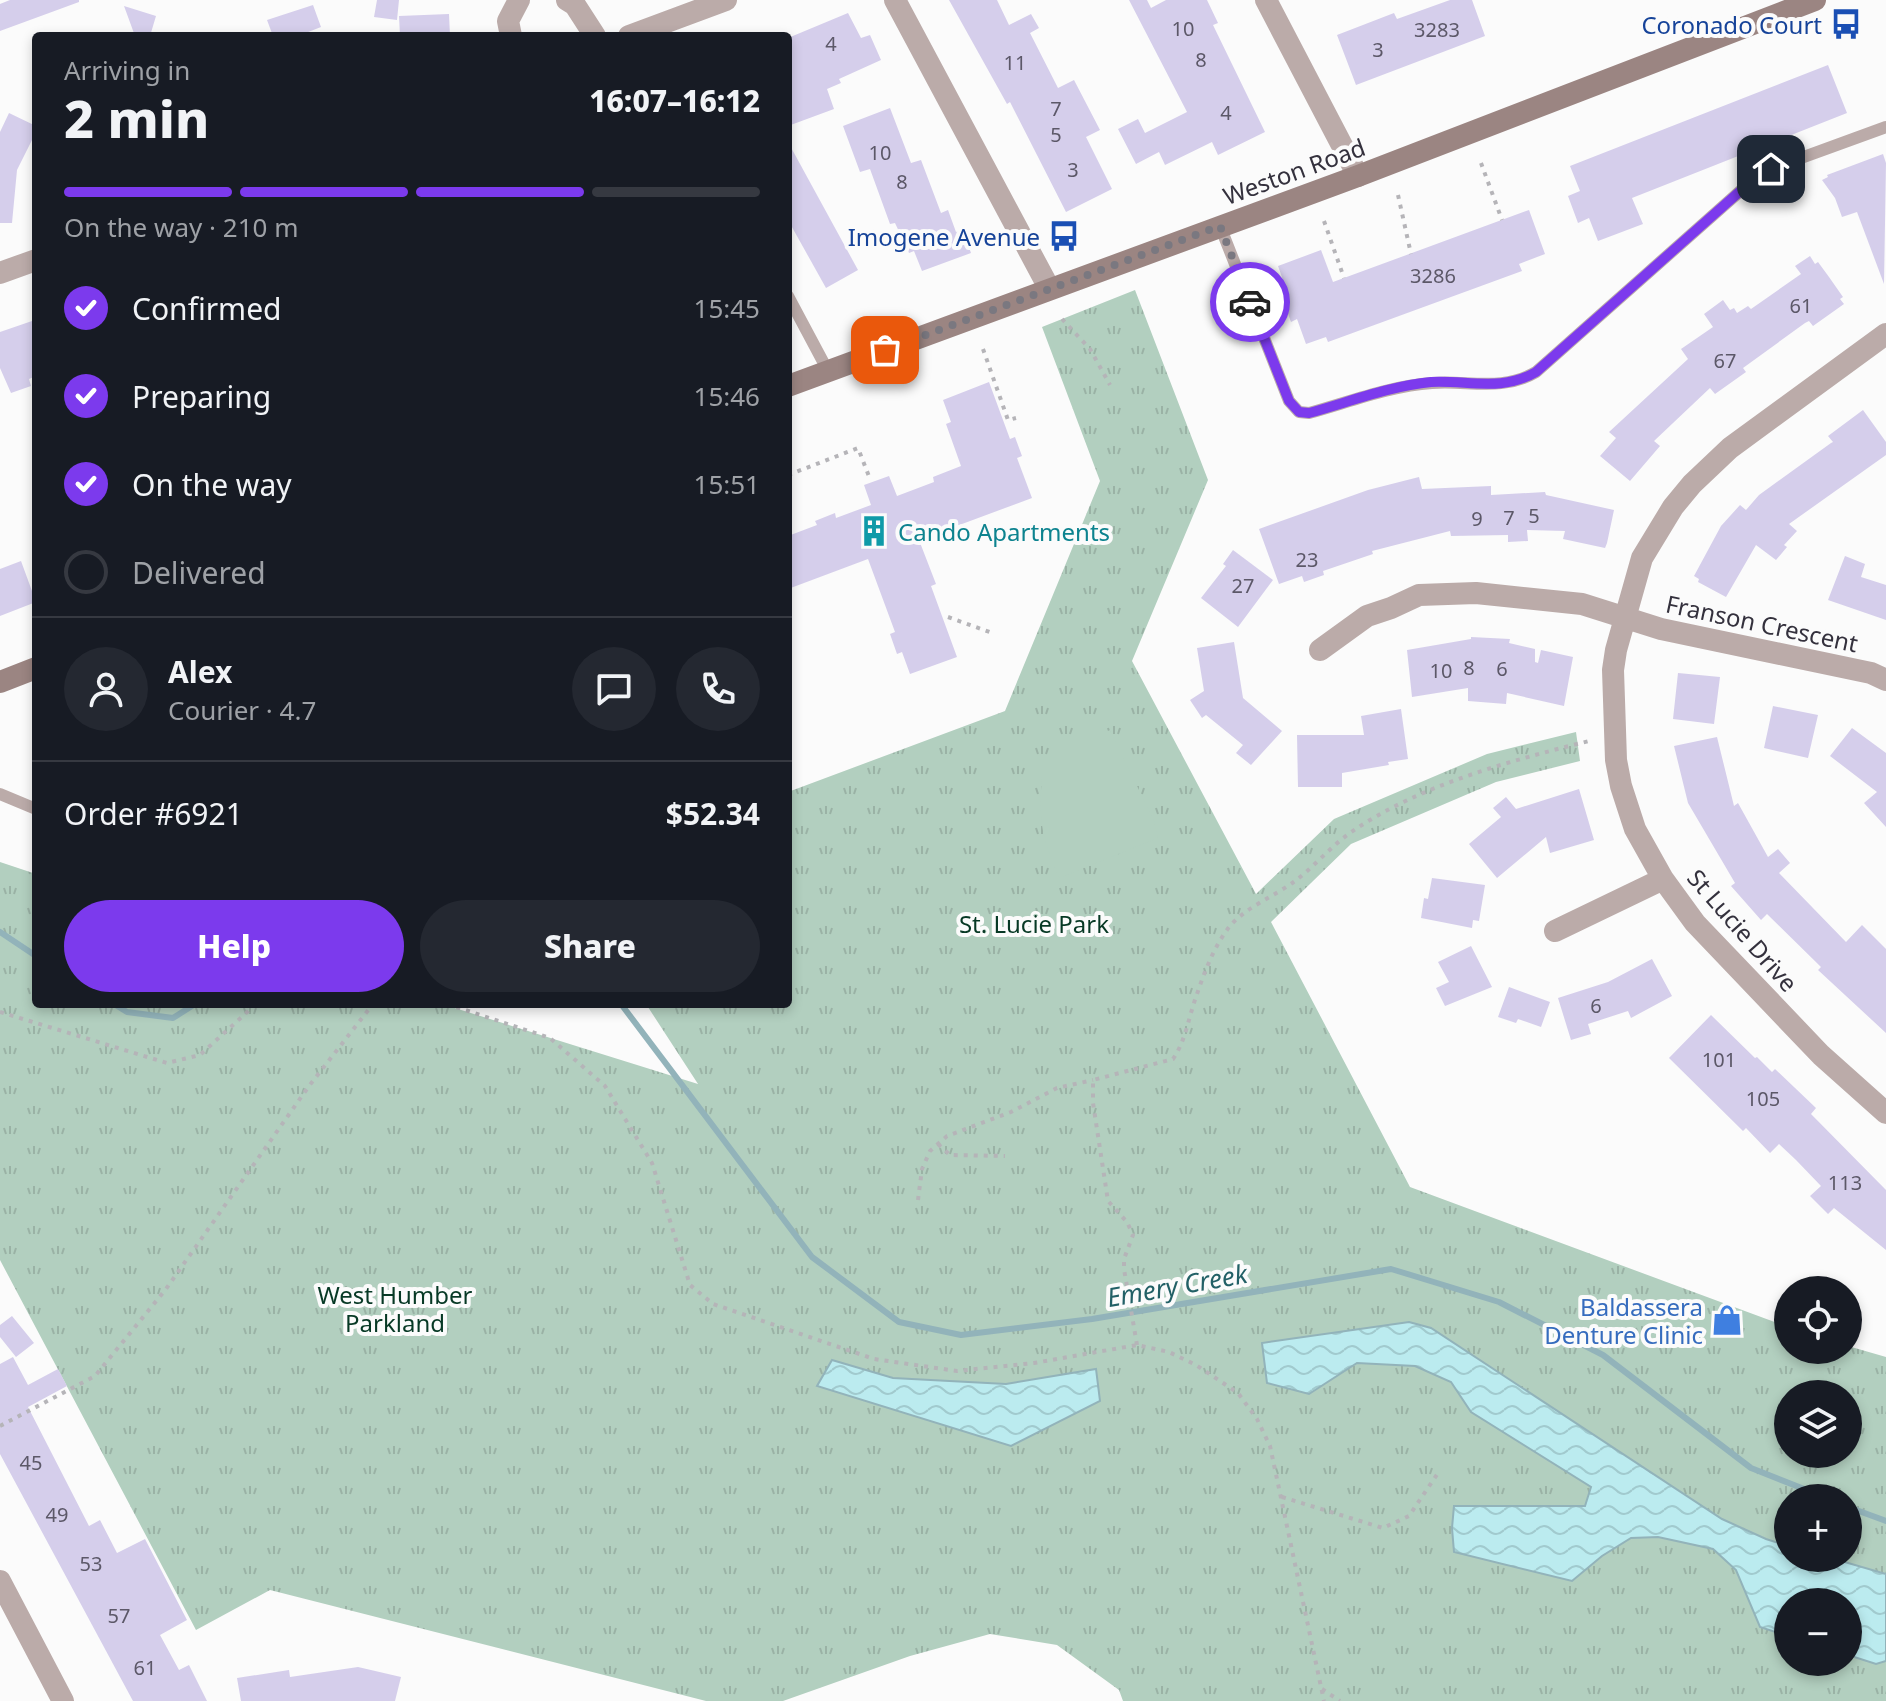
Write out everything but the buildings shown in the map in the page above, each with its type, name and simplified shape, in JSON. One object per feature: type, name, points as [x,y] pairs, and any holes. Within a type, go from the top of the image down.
[{"type":"main road","name":"Weston Road","points":[[792,384],[1358,176],[1815,0]]},
{"type":"main road","points":[[0,682],[32,670]]},
{"type":"street","points":[[510,32],[508,21],[519,0]]},
{"type":"street","points":[[567,0],[575,5],[592,32]]},
{"type":"street","points":[[640,32],[726,0]]},
{"type":"street","points":[[895,0],[1049,288]]},
{"type":"street","points":[[1266,0],[1358,176]]},
{"type":"street","points":[[0,273],[32,261]]},
{"type":"street","name":"St Lucie Drive","points":[[1886,334],[1730,448],[1673,507],[1642,558],[1613,670],[1616,760],[1635,829],[1663,879],[1695,923],[1821,1055],[1886,1113]]},
{"type":"street","name":"Franson Crescent","points":[[1320,650],[1367,616],[1419,595],[1476,593],[1582,604],[1661,629],[1871,673],[1886,680]]},
{"type":"street","points":[[1555,931],[1663,879]]},
{"type":"street","points":[[0,1581],[63,1701]]},
{"type":"lane","points":[[1220,226],[1289,401],[1299,412],[1309,413],[1370,395],[1432,382],[1502,385],[1523,380],[1536,372],[1755,178],[1771,169],[1886,127]]},
{"type":"lane","points":[[792,304],[828,371]]},
{"type":"lane","points":[[0,794],[32,807]]},
{"type":"path","points":[[1481,163],[1502,220]]},
{"type":"path","points":[[1398,195],[1411,254]]},
{"type":"path","points":[[1324,221],[1344,278]]},
{"type":"path","points":[[1062,319],[1090,349],[1110,385]]},
{"type":"path","points":[[983,349],[1008,420],[1016,418]]},
{"type":"path","points":[[792,473],[858,448],[870,479]]},
{"type":"path","points":[[948,617],[995,634]]},
{"type":"path","points":[[918,1200],[922,1169],[930,1151],[947,1136],[1011,1112],[1057,1088],[1173,1059],[1182,1046],[1195,997],[1214,951],[1229,927],[1240,915],[1303,875],[1349,833],[1417,795],[1544,752],[1615,735]]},
{"type":"path","points":[[0,1012],[167,1063],[200,1055],[252,1008]]},
{"type":"path","points":[[0,1426],[95,1376],[166,1289],[300,1099],[370,1008]]},
{"type":"path","points":[[459,1008],[550,1038],[605,1086],[652,1163],[690,1285],[713,1304],[874,1359],[957,1371],[1034,1363],[1137,1345],[1169,1352],[1196,1365],[1238,1393],[1257,1419],[1270,1446],[1324,1701]]},
{"type":"path","points":[[1093,1080],[1093,1103],[1108,1201],[1127,1222],[1133,1235],[1124,1259],[1137,1345]]},
{"type":"path","points":[[938,1144],[950,1155],[1005,1156]]},
{"type":"path","points":[[1282,1497],[1383,1528],[1409,1516],[1440,1470]]},
{"type":"path","points":[[1322,1689],[1340,1701]]},
{"type":"green space","name":"West Humber Parkland","points":[[1135,290],[1208,480],[1132,661],[1256,894],[1334,819],[1487,754],[1576,732],[1580,761],[1496,782],[1351,844],[1271,922],[1410,1187],[1774,1322],[1774,1364],[1862,1364],[1862,1350],[1886,1357],[1886,1701],[1123,1701],[1119,1690],[1057,1645],[990,1634],[910,1656],[783,1701],[706,1701],[270,1590],[196,1630],[0,1260],[0,862],[32,873],[32,1008],[455,1008],[698,1084],[649,1008],[792,1008],[792,791],[1005,711],[1100,481],[1042,327]]},
{"type":"green space","points":[[1110,730],[1154,821],[1158,838],[1059,878],[1043,828],[1042,776],[1068,751]]},
{"type":"water","points":[[1409,1322],[1431,1328],[1722,1519],[1774,1542],[1774,1572],[1862,1572],[1862,1567],[1886,1574],[1886,1661],[1876,1664],[1862,1660],[1862,1588],[1774,1588],[1774,1632],[1760,1627],[1736,1570],[1713,1549],[1658,1537],[1631,1538],[1602,1556],[1572,1581],[1454,1552],[1454,1506],[1585,1506],[1591,1487],[1471,1412],[1451,1382],[1415,1366],[1357,1363],[1309,1394],[1267,1383],[1262,1343]]},
{"type":"water","points":[[832,1360],[893,1378],[1006,1384],[1096,1369],[1100,1401],[1011,1446],[817,1386]]},
{"type":"waterway","name":"Emery Creek","points":[[0,932],[32,953]]},
{"type":"waterway","name":"Emery Creek","points":[[120,1008],[127,1012],[173,1018],[189,1008]]},
{"type":"waterway","name":"Emery Creek","points":[[624,1008],[812,1257],[899,1322],[961,1335],[1092,1319],[1391,1269],[1499,1302],[1603,1355],[1751,1468],[1792,1484]]},
{"type":"waterway","name":"Emery Creek","points":[[1862,1512],[1886,1521]]},
{"type":"way so far","points":[[885,350],[1220,226],[1250,302]]},
{"type":"place","name":"Coronado Court","points":[[1846,24]]},
{"type":"place","name":"Imogene Avenue","points":[[1064,236]]},
{"type":"place","name":"Cando Apartments","points":[[874,531]]},
{"type":"place","name":"Baldassera Denture Clinic","points":[[1727,1320]]},
{"type":"route","points":[[1250,302],[1289,401],[1299,412],[1309,413],[1370,395],[1432,382],[1502,385],[1523,380],[1536,372],[1755,178],[1771,169]]},
{"type":"park label","name":"St. Lucie Park","points":[[1034,923]]}]
